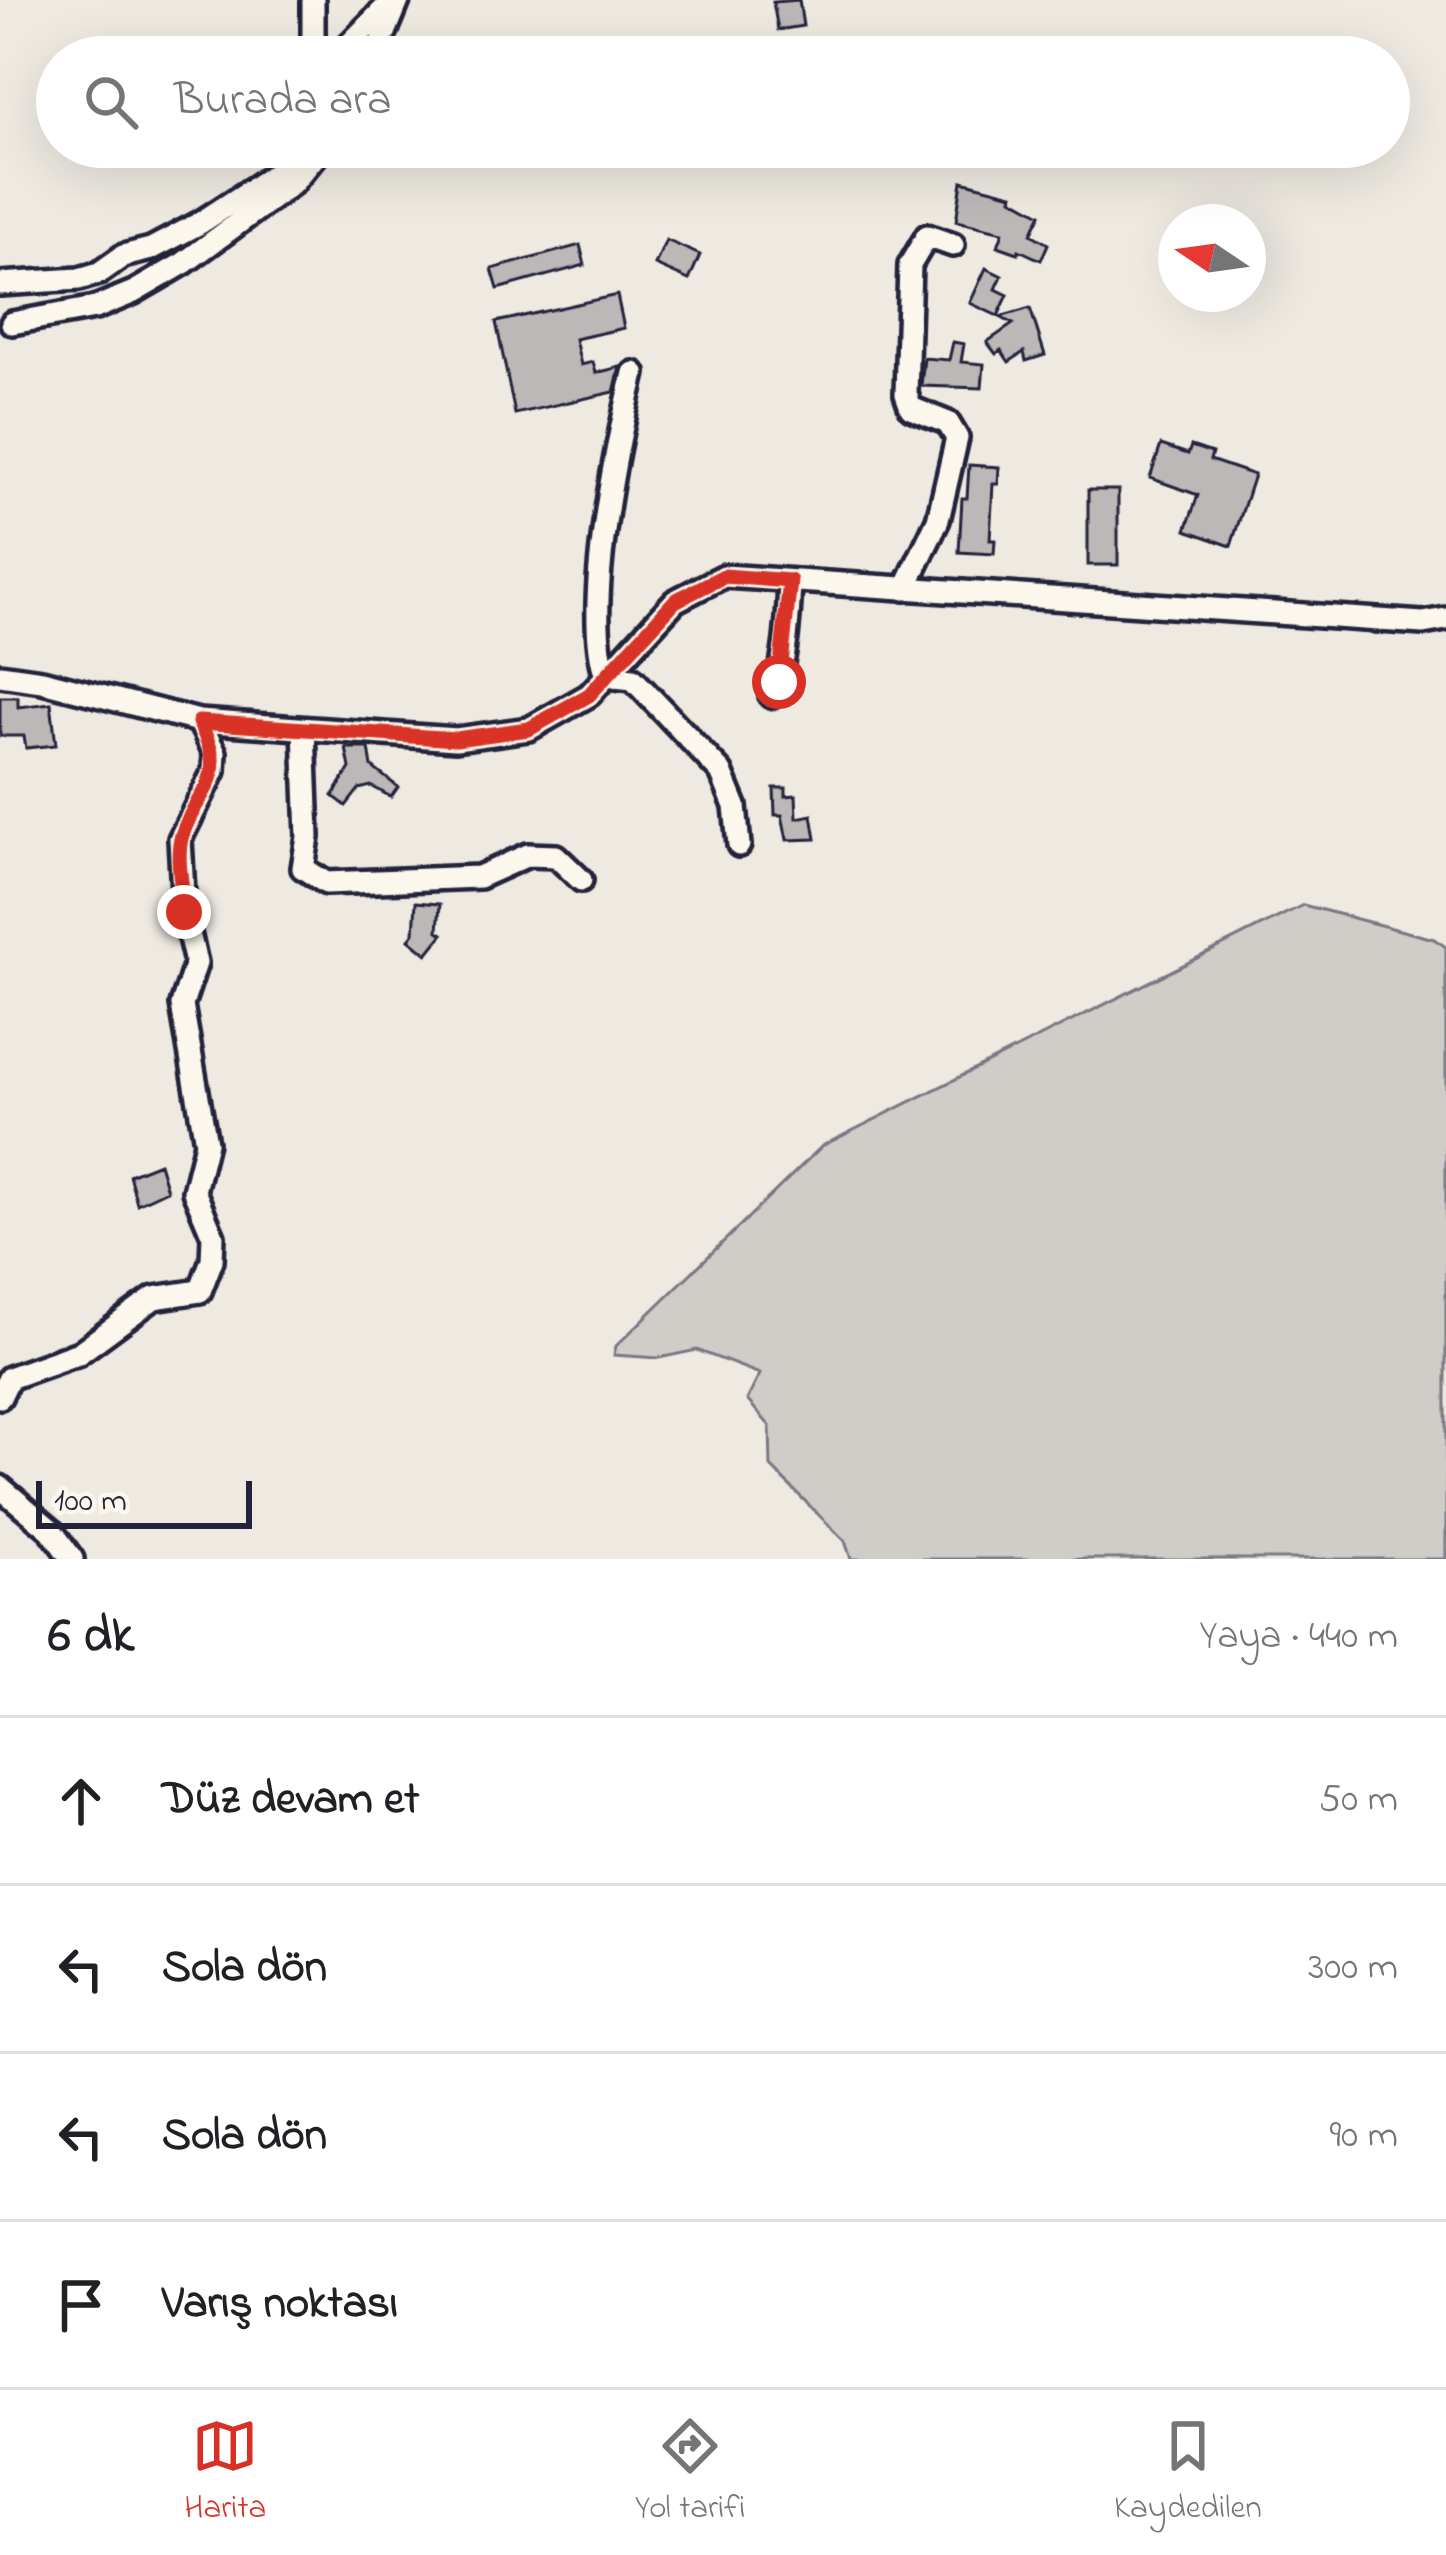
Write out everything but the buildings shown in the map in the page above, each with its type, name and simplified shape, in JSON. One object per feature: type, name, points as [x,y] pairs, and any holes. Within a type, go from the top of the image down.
[{"type":"street","points":[[313,0],[313,36]]},
{"type":"street","points":[[358,36],[395,0]]},
{"type":"street","points":[[382,36],[395,0]]},
{"type":"street","points":[[0,284],[79,279],[99,273],[123,256],[151,249],[200,223],[277,168]]},
{"type":"street","points":[[12,323],[95,308],[134,292],[184,263],[293,183],[306,168]]},
{"type":"street","points":[[905,589],[938,520],[957,438],[948,423],[911,408],[905,394],[910,265],[927,236],[953,245]]},
{"type":"street","points":[[606,676],[598,655],[605,526],[634,374]]},
{"type":"street","points":[[0,675],[42,680],[199,722],[456,739],[529,729],[589,695],[675,601],[724,576],[1400,621],[1446,619]]},
{"type":"street","points":[[771,695],[779,682],[790,581]]},
{"type":"street","points":[[606,676],[634,679],[722,772],[735,806],[739,844]]},
{"type":"street","points":[[0,1397],[9,1378],[79,1353],[154,1298],[200,1291],[212,1260],[213,1235],[194,1191],[206,1143],[182,1004],[196,963],[184,912],[180,839],[214,771],[215,753],[199,722]]},
{"type":"street","points":[[304,729],[308,837],[302,868],[326,883],[479,877],[528,855],[556,856],[581,880]]},
{"type":"street","points":[[0,1487],[51,1530],[72,1559]]},
{"type":"shaded area","points":[[1303,905],[1434,939],[1446,947],[1446,1559],[851,1559],[845,1541],[771,1467],[770,1426],[747,1400],[760,1374],[697,1350],[659,1358],[614,1355],[616,1346],[822,1146]]},
{"type":"route","points":[[184,912],[180,839],[214,771],[215,753],[199,722],[456,739],[529,729],[589,695],[675,601],[724,576],[790,581],[779,682]]}]
